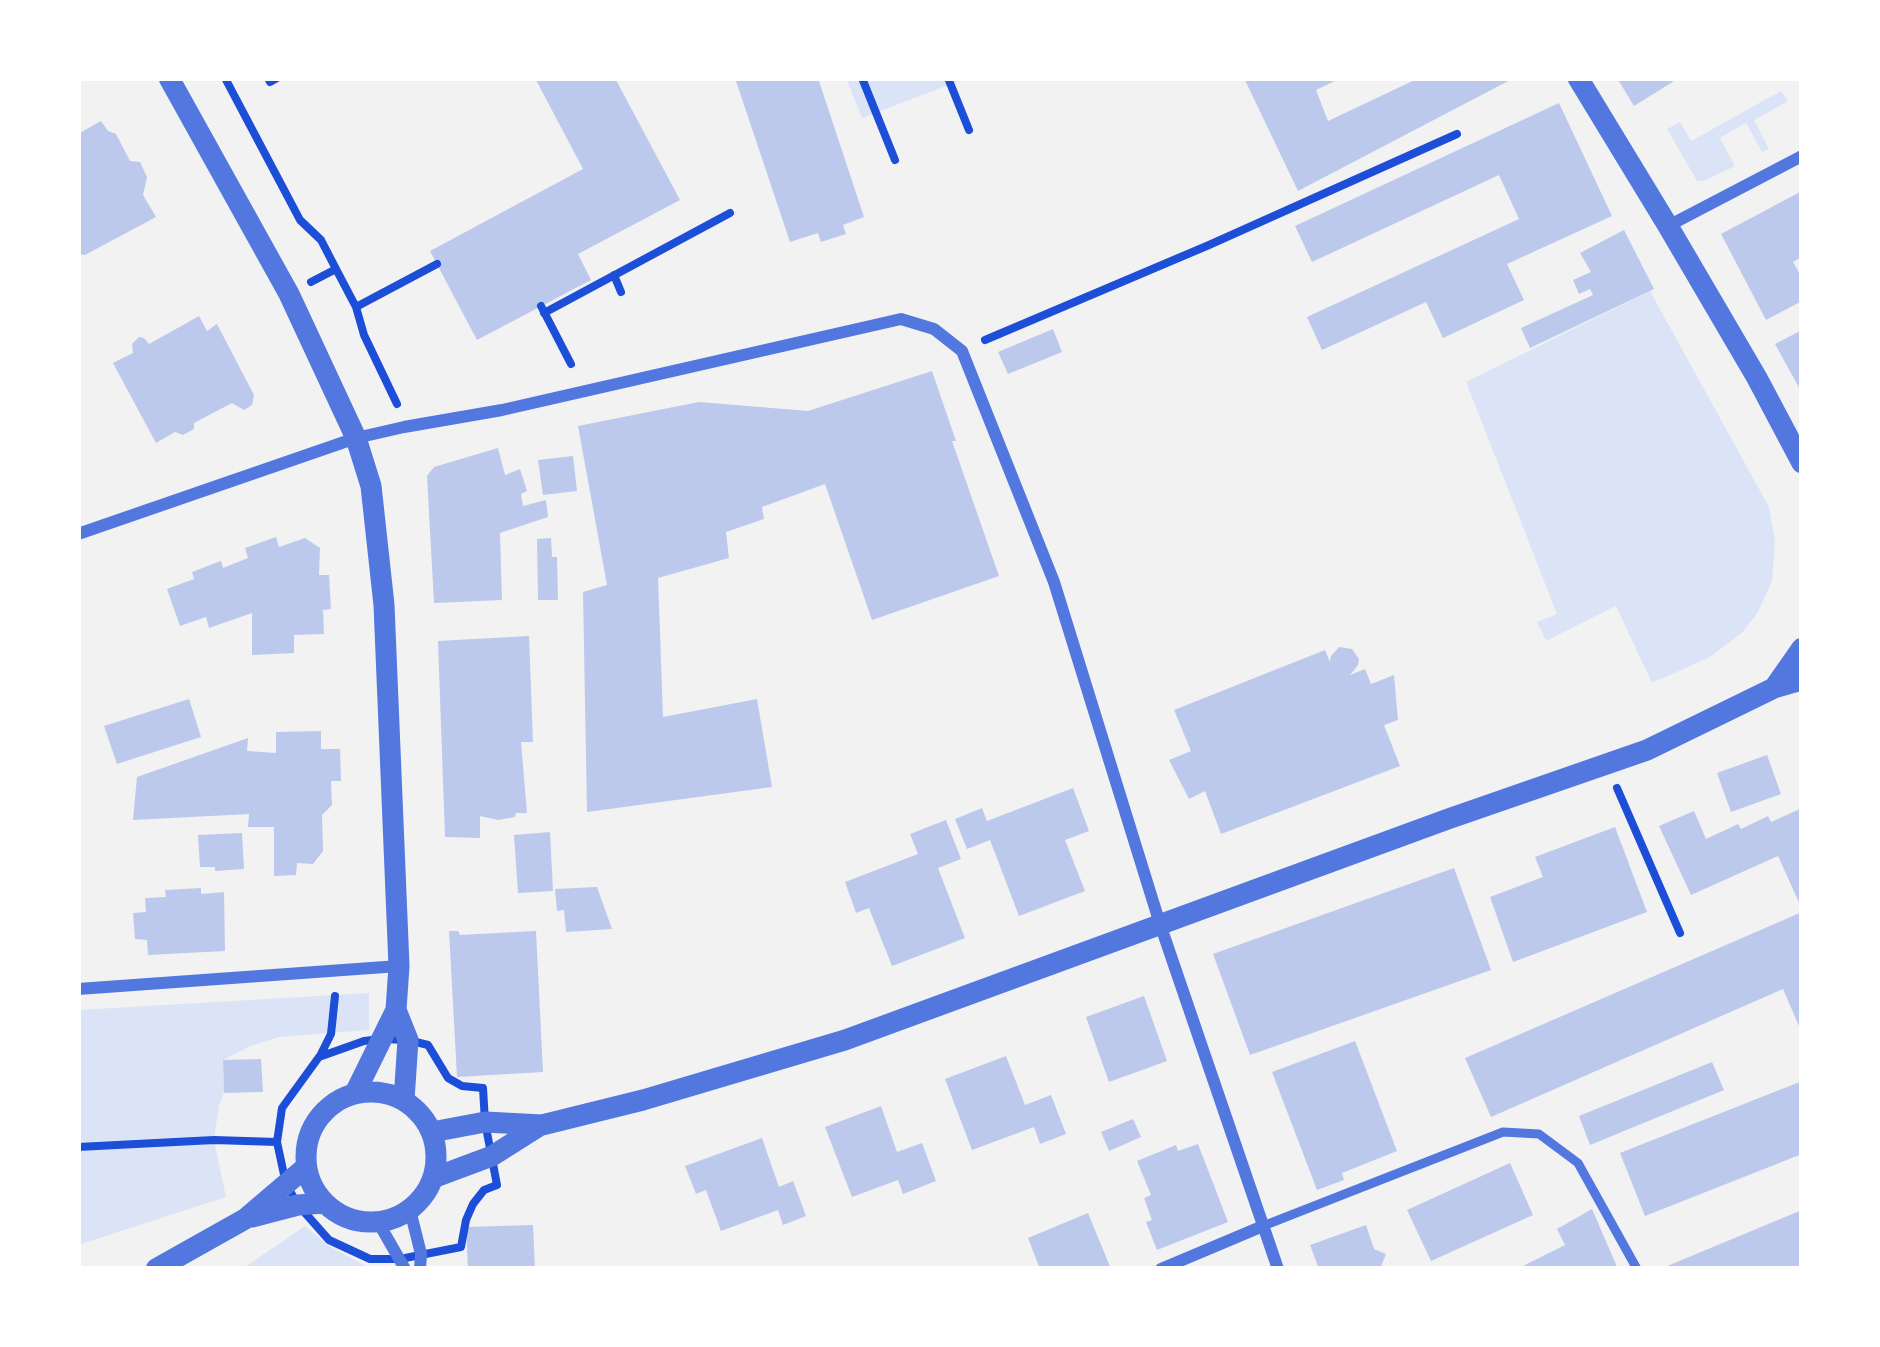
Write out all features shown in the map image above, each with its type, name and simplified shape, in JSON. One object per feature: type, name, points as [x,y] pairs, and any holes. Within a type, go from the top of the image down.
[{"type":"street","points":[[169,78],[289,294],[356,438],[370,485],[384,605],[400,966],[395,1010],[356,1093]]},
{"type":"street","points":[[1578,78],[1757,378],[1802,463]]},
{"type":"street","points":[[1668,226],[1802,156]]},
{"type":"street","points":[[78,534],[356,438],[502,410],[901,319],[934,329],[962,351],[1054,582],[1160,924],[1279,1269]]},
{"type":"street","points":[[1774,688],[1802,648]]},
{"type":"street","points":[[432,1132],[485,1122],[542,1125],[845,1040],[1647,750],[1774,688],[1802,680]]},
{"type":"street","points":[[78,989],[400,966]]},
{"type":"street","points":[[395,1010],[408,1040],[404,1100]]},
{"type":"street","points":[[372,1091],[404,1100],[432,1132],[437,1162],[428,1190],[410,1210],[395,1218],[358,1222],[340,1214],[312,1186],[306,1167],[311,1129],[337,1100],[356,1093],[372,1091]]},
{"type":"street","points":[[433,1178],[492,1156],[542,1125]]},
{"type":"street","points":[[156,1269],[245,1219],[306,1167]]},
{"type":"street","points":[[245,1219],[298,1204],[324,1203]]},
{"type":"street","points":[[410,1210],[420,1262]]},
{"type":"street","points":[[378,1222],[403,1264]]},
{"type":"street","points":[[1161,1269],[1263,1226]]},
{"type":"lane","points":[[1263,1226],[1503,1132],[1539,1134],[1578,1163],[1637,1269]]},
{"type":"path","points":[[225,78],[300,220],[321,240],[356,307],[404,427]]},
{"type":"path","points":[[862,78],[895,160]]},
{"type":"path","points":[[948,78],[969,130]]},
{"type":"path","points":[[962,351],[1456,134]]},
{"type":"path","points":[[572,364],[543,310],[730,213]]},
{"type":"path","points":[[356,307],[437,264]]},
{"type":"path","points":[[614,275],[621,292]]},
{"type":"path","points":[[1607,765],[1681,933]]},
{"type":"path","points":[[319,1057],[364,1041],[408,1040],[428,1045],[448,1078],[462,1086],[483,1088],[497,1185],[484,1190],[473,1204],[461,1247],[420,1262],[370,1259],[328,1240],[286,1184],[277,1142],[282,1108],[331,1034],[338,970]]},
{"type":"path","points":[[78,1147],[277,1142]]},
{"type":"shaded area","points":[[846,78],[967,78],[862,118]]},
{"type":"shaded area","points":[[1781,91],[1788,101],[1754,120],[1769,149],[1762,152],[1746,123],[1720,138],[1735,166],[1697,181],[1667,129],[1680,122],[1691,141]]},
{"type":"shaded area","points":[[1650,291],[1769,507],[1775,541],[1772,581],[1743,632],[1710,657],[1652,683],[1616,606],[1546,641],[1537,622],[1557,614],[1466,382]]},
{"type":"shaded area","points":[[369,993],[369,1030],[279,1037],[223,1060],[224,1093],[214,1140],[226,1197],[78,1245],[78,1010]]},
{"type":"shaded area","points":[[305,1226],[366,1266],[387,1269],[242,1269]]},
{"type":"building","points":[[535,78],[615,78],[680,200],[578,254],[591,280],[477,340],[430,251],[583,169]]},
{"type":"building","points":[[735,78],[818,78],[864,217],[843,225],[846,234],[821,242],[818,233],[790,242]]},
{"type":"building","points":[[1244,78],[1341,78],[1316,90],[1328,121],[1419,78],[1514,78],[1298,191]]},
{"type":"building","points":[[1617,78],[1679,78],[1634,106]]},
{"type":"building","points":[[1559,103],[1612,216],[1507,264],[1524,300],[1443,338],[1426,302],[1322,350],[1307,317],[1519,219],[1499,175],[1312,262],[1295,226]]},
{"type":"building","points":[[101,121],[116,134],[130,161],[140,162],[147,177],[143,195],[156,217],[85,255],[79,254],[78,134]]},
{"type":"building","points":[[1802,191],[1802,257],[1793,262],[1802,278],[1802,301],[1766,320],[1721,234]]},
{"type":"building","points":[[1624,230],[1654,289],[1530,348],[1521,328],[1593,295],[1590,289],[1579,294],[1573,280],[1591,272],[1580,253]]},
{"type":"building","points":[[199,316],[207,331],[217,324],[254,395],[252,405],[244,410],[232,403],[194,423],[194,429],[183,435],[175,432],[156,443],[113,363],[133,353],[132,344],[139,337],[149,344]]},
{"type":"building","points":[[1053,329],[1062,352],[1008,374],[998,352]]},
{"type":"building","points":[[1802,330],[1802,393],[1775,344]]},
{"type":"building","points":[[932,371],[999,576],[872,620],[825,484],[762,507],[764,519],[726,532],[729,558],[658,578],[663,717],[757,699],[772,787],[587,812],[583,592],[607,585],[578,426],[699,402],[808,411]]},
{"type":"building","points":[[498,448],[505,475],[520,469],[527,491],[521,494],[523,506],[546,500],[548,517],[500,533],[502,600],[434,603],[427,476],[434,467]]},
{"type":"building","points":[[573,456],[577,491],[543,495],[538,460]]},
{"type":"building","points":[[276,537],[279,547],[305,538],[320,548],[319,575],[329,575],[331,609],[323,610],[324,634],[294,635],[294,653],[252,655],[252,613],[209,628],[206,617],[180,626],[167,589],[194,579],[192,572],[221,561],[223,568],[248,558],[245,548]]},
{"type":"building","points":[[551,538],[552,557],[557,557],[558,600],[538,600],[537,539]]},
{"type":"building","points":[[529,636],[533,742],[521,742],[527,813],[498,820],[480,816],[480,838],[445,837],[438,641]]},
{"type":"building","points":[[1339,647],[1352,649],[1359,659],[1350,675],[1365,669],[1371,684],[1394,675],[1398,720],[1384,725],[1400,766],[1221,834],[1205,791],[1189,799],[1169,760],[1191,751],[1174,710],[1325,650],[1330,662]]},
{"type":"building","points":[[189,699],[201,737],[117,764],[104,726]]},
{"type":"building","points":[[321,731],[321,749],[340,749],[341,781],[331,781],[332,805],[322,815],[323,851],[313,864],[297,863],[296,875],[274,876],[274,827],[248,827],[249,814],[133,820],[137,777],[248,738],[247,751],[276,753],[276,732]]},
{"type":"building","points":[[1767,755],[1781,794],[1731,812],[1717,773]]},
{"type":"building","points":[[1073,788],[1089,831],[1065,840],[1085,891],[1019,916],[990,840],[967,849],[955,819],[982,808],[987,821]]},
{"type":"building","points":[[1802,808],[1802,909],[1778,856],[1691,895],[1659,826],[1694,811],[1706,839],[1738,824],[1741,829],[1768,816],[1771,822]]},
{"type":"building","points":[[946,820],[961,859],[938,868],[965,938],[892,966],[869,908],[856,913],[845,882],[918,854],[910,834]]},
{"type":"building","points":[[1615,827],[1647,912],[1513,962],[1490,897],[1543,877],[1535,857]]},
{"type":"building","points":[[550,832],[553,891],[518,893],[514,835]]},
{"type":"building","points":[[242,833],[244,869],[200,867],[198,835]]},
{"type":"building","points":[[1454,868],[1491,970],[1250,1055],[1213,954]]},
{"type":"building","points":[[597,887],[612,929],[566,932],[555,889]]},
{"type":"building","points":[[201,888],[201,894],[224,892],[225,951],[148,955],[147,940],[135,939],[133,913],[146,912],[145,898],[166,897],[165,890]]},
{"type":"building","points":[[1802,912],[1802,1033],[1783,989],[1491,1117],[1465,1058]]},
{"type":"building","points":[[449,931],[460,935],[536,931],[543,1072],[457,1077]]},
{"type":"building","points":[[1144,996],[1167,1061],[1109,1082],[1086,1017]]},
{"type":"building","points":[[1355,1041],[1397,1151],[1342,1173],[1344,1180],[1317,1190],[1272,1072]]},
{"type":"building","points":[[1006,1056],[1025,1105],[1051,1095],[1066,1134],[1040,1144],[1034,1127],[972,1150],[945,1079]]},
{"type":"building","points":[[261,1059],[263,1092],[224,1093],[223,1060]]},
{"type":"building","points":[[1712,1062],[1724,1090],[1590,1145],[1579,1116]]},
{"type":"building","points":[[1802,1081],[1802,1154],[1645,1216],[1620,1153]]},
{"type":"building","points":[[881,1106],[897,1152],[922,1143],[936,1181],[903,1194],[898,1180],[852,1197],[825,1127]]},
{"type":"building","points":[[1133,1119],[1141,1137],[1109,1151],[1101,1132]]},
{"type":"building","points":[[762,1138],[779,1187],[793,1181],[806,1216],[783,1225],[778,1210],[721,1231],[706,1190],[696,1194],[685,1166]]},
{"type":"building","points":[[1198,1144],[1228,1222],[1157,1250],[1146,1222],[1152,1220],[1144,1198],[1151,1195],[1137,1161],[1176,1145],[1178,1151]]},
{"type":"building","points":[[1510,1163],[1533,1215],[1431,1261],[1407,1210]]},
{"type":"building","points":[[1592,1209],[1618,1269],[1517,1269],[1565,1245],[1557,1229]]},
{"type":"building","points":[[1802,1210],[1802,1269],[1660,1269]]},
{"type":"building","points":[[1088,1213],[1111,1269],[1040,1269],[1028,1238]]},
{"type":"building","points":[[533,1225],[535,1269],[468,1269],[466,1227]]},
{"type":"building","points":[[1366,1225],[1374,1249],[1386,1254],[1380,1269],[1319,1269],[1310,1245]]}]
